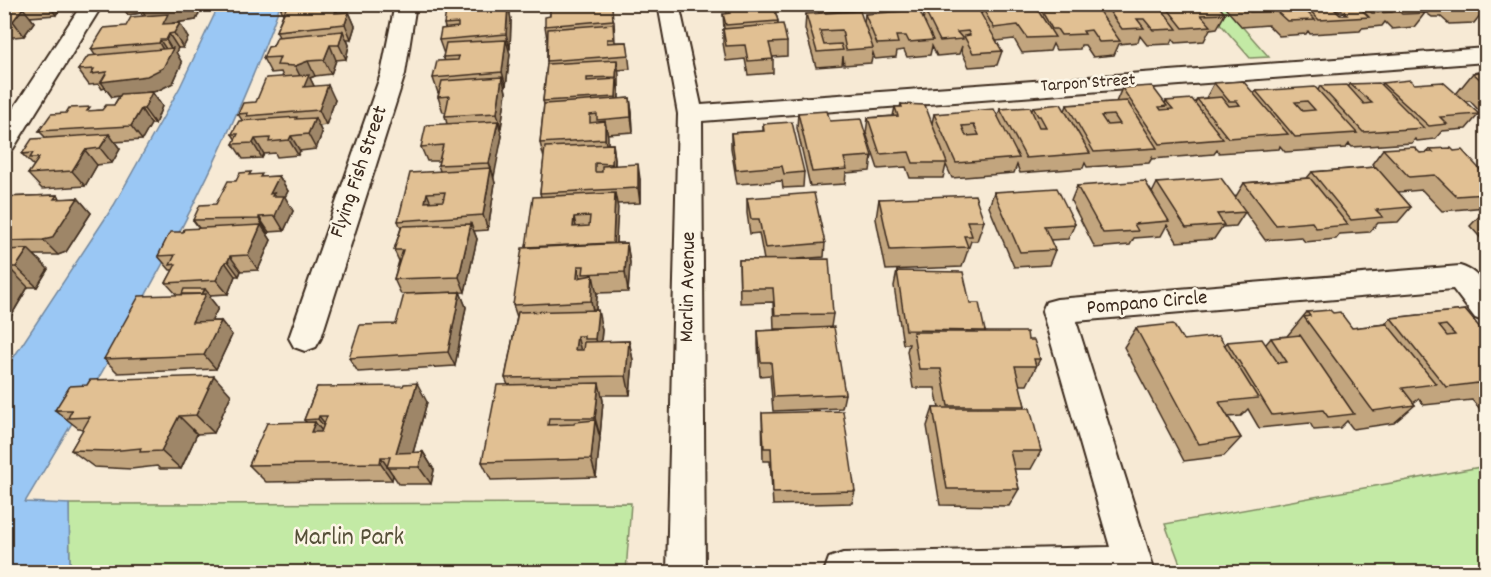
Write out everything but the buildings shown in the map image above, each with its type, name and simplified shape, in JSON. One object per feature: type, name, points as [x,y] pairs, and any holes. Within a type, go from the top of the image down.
[{"type":"street","points":[[4,143],[93,4]]},
{"type":"street","name":"Flying Fish Street","points":[[305,338],[393,74],[406,4]]},
{"type":"street","name":"Marlin Avenue","points":[[668,4],[690,114],[686,573]]},
{"type":"street","name":"Tarpon Street","points":[[690,114],[1486,55]]},
{"type":"street","name":"Pompano Circle","points":[[843,573],[1135,569],[1057,311],[1460,277],[1486,310]]},
{"type":"green space","points":[[1204,5],[1223,5],[1269,57],[1250,58]]},
{"type":"green space","points":[[1486,466],[1486,572],[1183,572],[1165,524]]},
{"type":"green space","name":"Marlin Park","points":[[631,503],[626,572],[70,572],[69,504]]},
{"type":"water","points":[[219,5],[280,5],[227,134],[165,260],[25,502],[69,504],[70,572],[5,572],[4,372],[114,205],[180,87]]}]
